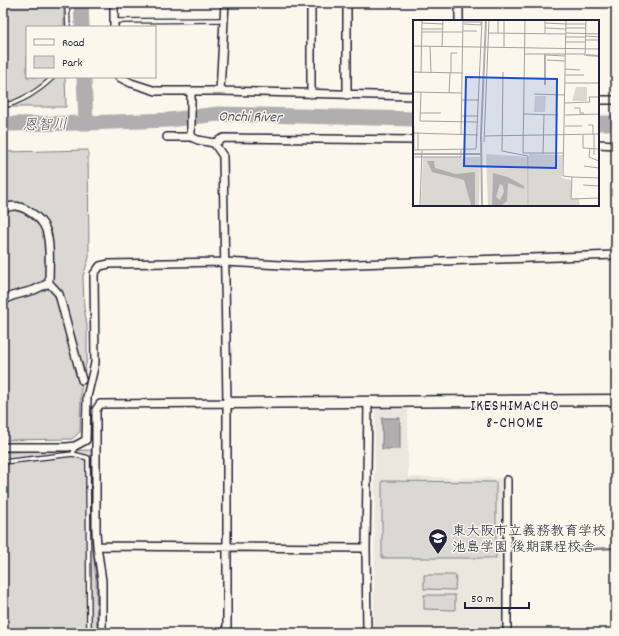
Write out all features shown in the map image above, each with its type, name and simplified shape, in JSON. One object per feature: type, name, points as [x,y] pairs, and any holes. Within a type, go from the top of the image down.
[{"type":"street","points":[[114,3],[114,24]]},
{"type":"street","points":[[220,91],[225,3]]},
{"type":"street","points":[[311,3],[311,94]]},
{"type":"street","points":[[347,3],[347,95]]},
{"type":"street","points":[[459,3],[459,20]]},
{"type":"street","points":[[121,78],[131,83],[156,91],[220,91],[413,96]]},
{"type":"street","points":[[191,91],[191,137]]},
{"type":"street","points":[[599,100],[616,100]]},
{"type":"street","points":[[167,137],[191,137],[214,143],[224,138],[413,140]]},
{"type":"street","points":[[214,143],[223,156],[227,403],[227,633]]},
{"type":"street","points":[[599,144],[616,145]]},
{"type":"street","points":[[3,209],[9,206],[20,206],[38,218],[46,229],[49,247],[49,283],[59,294],[82,380]]},
{"type":"street","points":[[86,440],[87,397],[95,363],[94,274],[100,266],[109,264],[225,262],[300,266],[616,256]]},
{"type":"street","points":[[3,301],[12,296],[34,290],[49,283]]},
{"type":"street","points":[[102,633],[102,581],[97,546],[96,410],[100,404],[616,400]]},
{"type":"street","points":[[367,633],[366,548],[368,402]]},
{"type":"street","points":[[3,447],[75,446],[86,440]]},
{"type":"street","points":[[86,440],[97,448]]},
{"type":"street","points":[[507,480],[507,633]]},
{"type":"street","points":[[97,546],[366,548]]},
{"type":"lane","points":[[67,3],[68,26]]},
{"type":"lane","points":[[114,24],[224,20]]},
{"type":"lane","points":[[3,106],[9,105],[35,92],[52,78]]},
{"type":"lane","points":[[73,454],[75,446]]},
{"type":"lane","points":[[3,462],[73,454],[88,458],[90,633]]},
{"type":"shaded area","name":"東大阪市立義務教育学校 池島学園 後期課程校舎","points":[[375,407],[408,407],[408,477],[503,478],[502,633],[374,633]]},
{"type":"shaded area","points":[[382,418],[400,418],[400,449],[382,449]]},
{"type":"green space","points":[[3,3],[64,3],[64,26],[26,26],[26,78],[65,78],[66,107],[3,107]]},
{"type":"green space","points":[[88,150],[89,258],[83,276],[84,308],[87,325],[87,359],[81,389],[80,432],[72,439],[3,440],[3,153]]},
{"type":"green space","points":[[91,450],[92,541],[96,580],[97,633],[3,633],[3,452]]},
{"type":"green space","points":[[382,481],[496,482],[496,558],[382,558]]},
{"type":"green space","points":[[424,575],[456,575],[455,590],[424,589]]},
{"type":"green space","points":[[424,595],[455,595],[455,610],[424,609]]},
{"type":"waterway","points":[[81,3],[82,26]]},
{"type":"waterway","points":[[84,78],[86,123]]},
{"type":"waterway","name":"Onchi River","points":[[3,124],[169,120],[218,114],[413,119]]},
{"type":"waterway","name":"Onchi River","points":[[599,123],[616,123]]},
{"type":"waterway","points":[[572,550],[616,548]]},
{"type":"place","name":"東大阪市立義務教育学校 池島学園 後期課程校舎","points":[[438,555]]},
{"type":"district","name":"IKESHIMACHO 8-CHOME","points":[[515,414]]},
{"type":"water label","name":"恩智川","points":[[45,124]]}]
